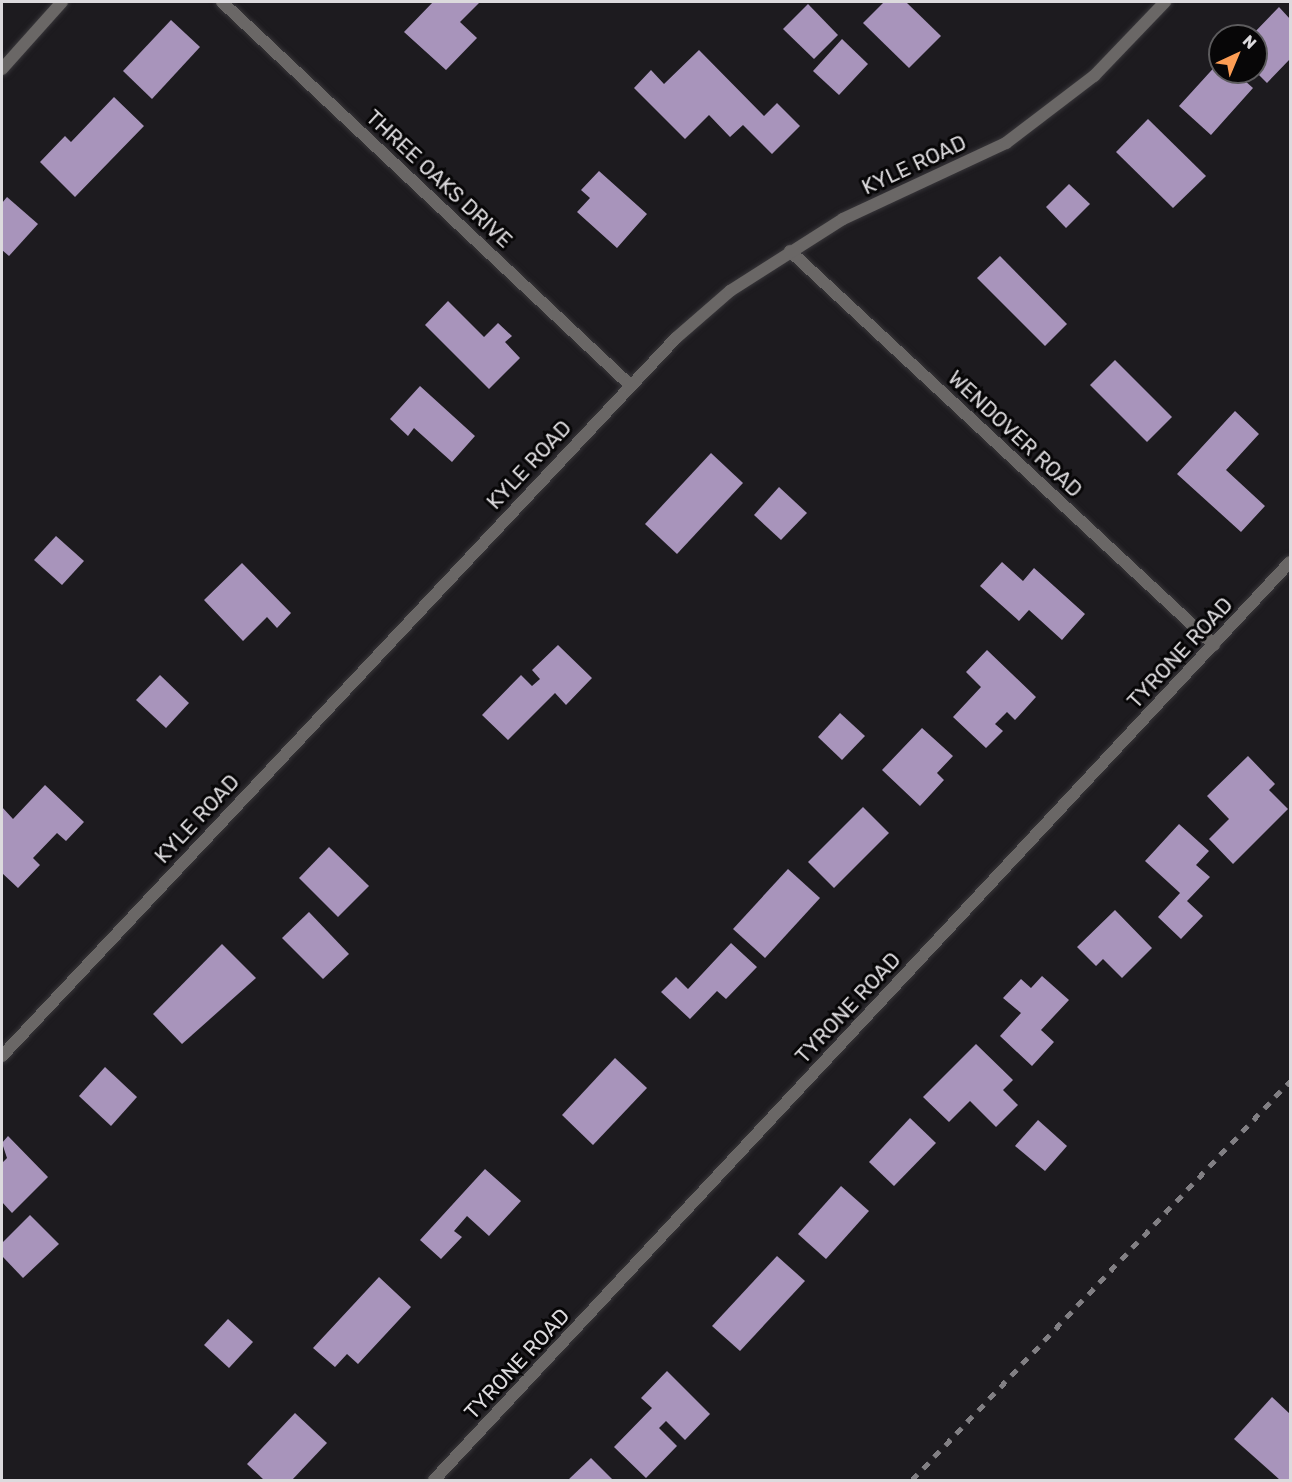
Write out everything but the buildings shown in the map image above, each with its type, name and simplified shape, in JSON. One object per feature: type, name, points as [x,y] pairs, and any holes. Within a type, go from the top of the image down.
[{"type":"street","points":[[2,69],[62,2]]},
{"type":"street","name":"THREE OAKS DRIVE","points":[[222,2],[630,385]]},
{"type":"street","name":"KYLE ROAD","points":[[2,1056],[630,385],[730,291],[843,219],[1006,143],[1094,76],[1165,2]]},
{"type":"street","name":"WENDOVER ROAD","points":[[790,251],[1214,645]]},
{"type":"street","name":"TYRONE ROAD","points":[[434,1480],[1290,562]]},
{"type":"railway","points":[[912,1480],[1290,1081]]}]
